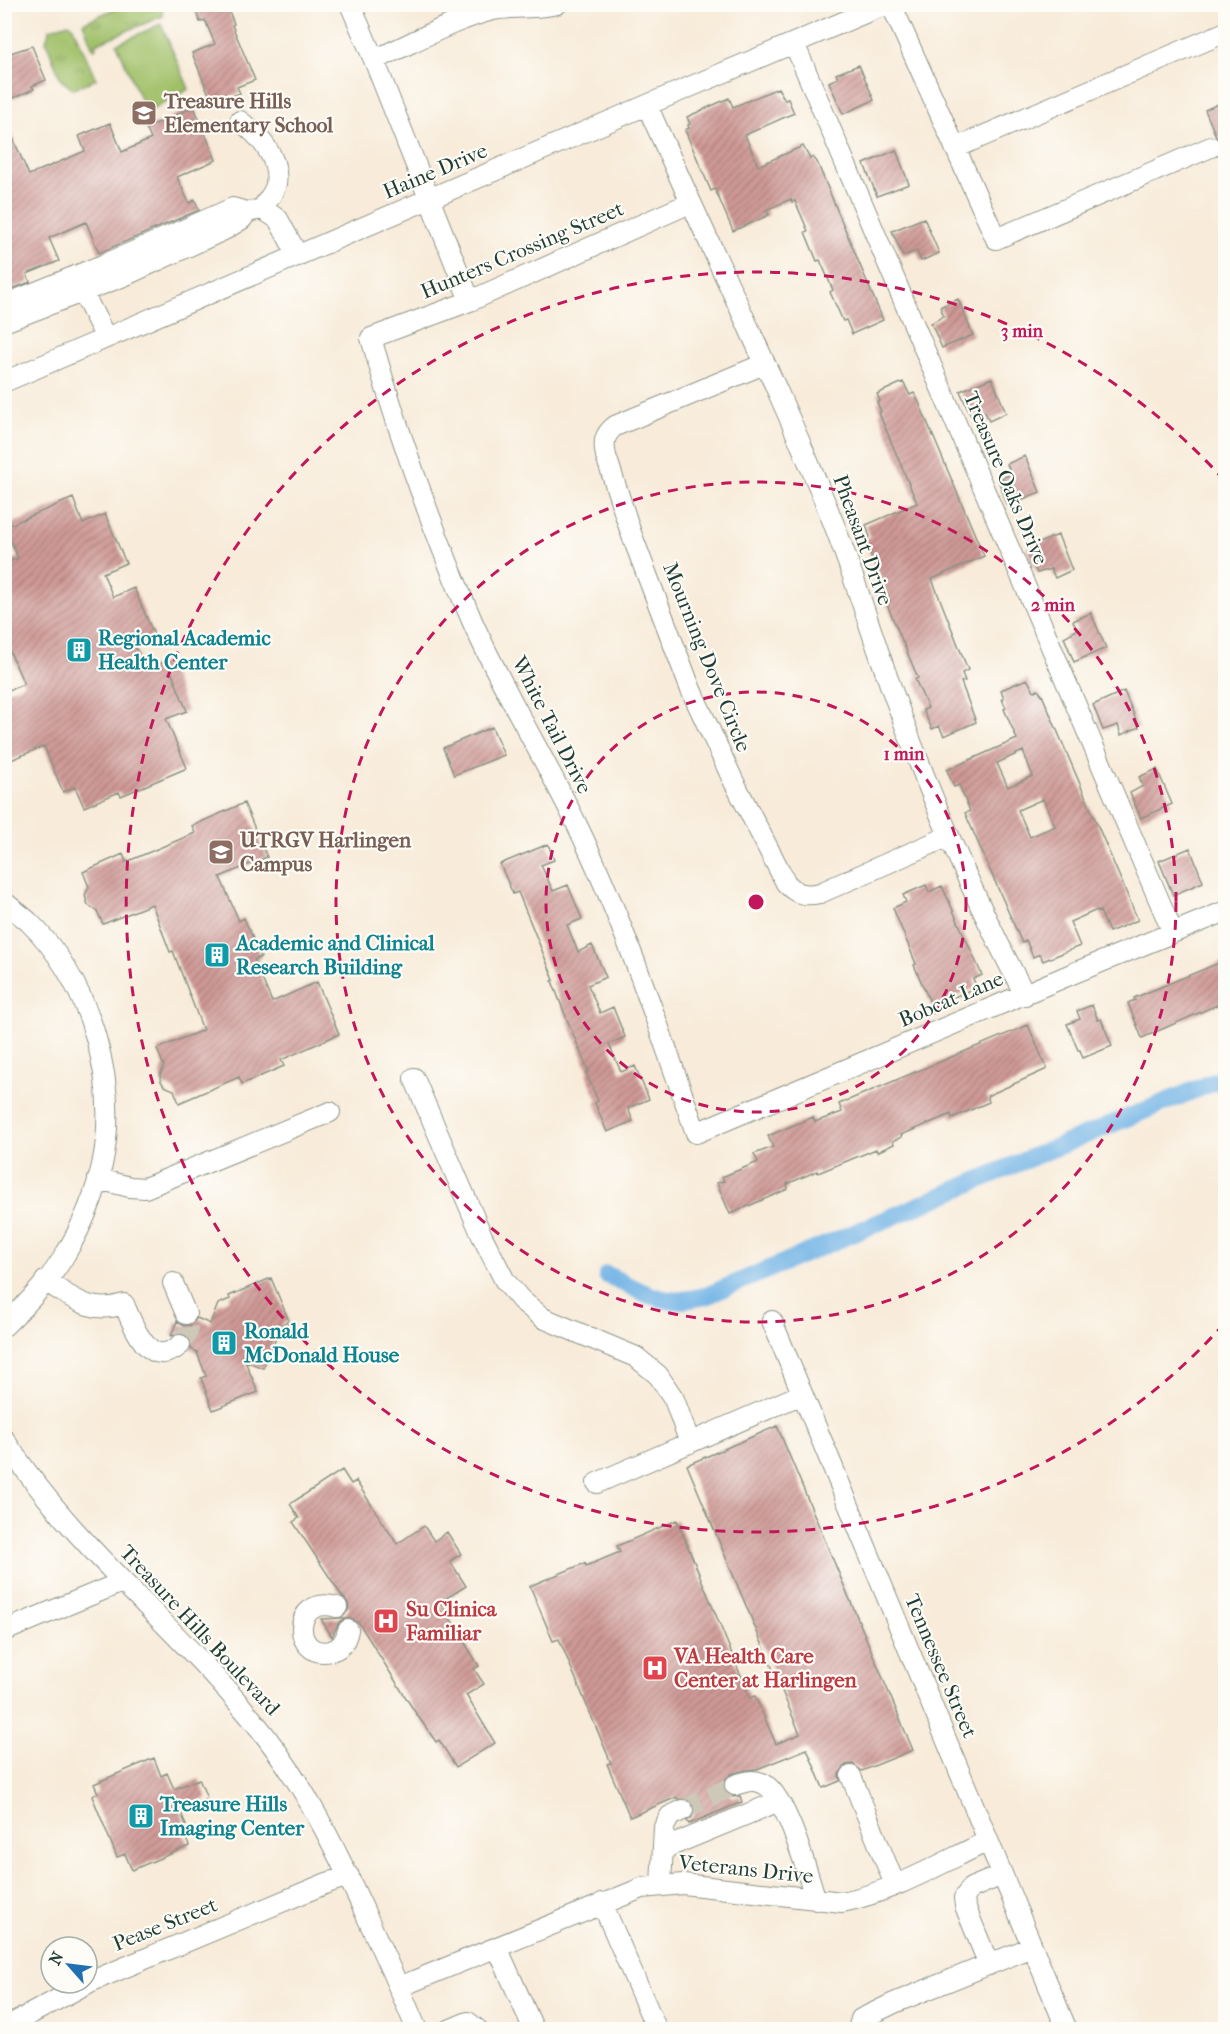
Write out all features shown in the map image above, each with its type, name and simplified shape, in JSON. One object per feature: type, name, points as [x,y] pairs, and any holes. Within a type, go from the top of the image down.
[{"type":"street","points":[[350,4],[470,301]]},
{"type":"street","points":[[374,60],[468,18],[514,7],[557,4]]},
{"type":"street","name":"Haine Drive","points":[[4,382],[886,4]]},
{"type":"street","points":[[891,4],[996,239],[1211,147]]},
{"type":"street","points":[[955,148],[1226,32]]},
{"type":"street","name":"Treasure Oaks Drive","points":[[794,43],[1173,933]]},
{"type":"street","name":"Pheasant Drive","points":[[647,105],[797,436],[834,525],[896,702],[949,836],[1025,994]]},
{"type":"street","points":[[240,121],[253,130],[275,161],[276,185],[255,210]]},
{"type":"street","name":"Hunters Crossing Street","points":[[371,338],[470,301],[690,204]]},
{"type":"street","points":[[4,322],[233,208],[255,210],[278,219],[298,256]]},
{"type":"street","points":[[4,305],[78,284]]},
{"type":"street","points":[[78,284],[106,338]]},
{"type":"street","name":"White Tail Drive","points":[[371,338],[404,447],[438,539],[474,625],[577,826],[613,908],[696,1133]]},
{"type":"street","name":"Mourning Dove Circle","points":[[764,364],[615,426],[606,434],[604,444],[606,456],[659,608],[718,750],[786,883],[795,893],[808,896],[820,893],[949,836]]},
{"type":"street","points":[[4,902],[30,923],[62,963],[84,1001],[95,1033],[103,1068],[108,1109],[102,1164],[88,1209],[65,1256],[30,1300],[4,1326]]},
{"type":"street","name":"Bobcat Lane","points":[[696,1133],[1226,911]]},
{"type":"street","points":[[414,1078],[482,1236],[505,1281],[521,1300],[543,1318],[636,1357],[658,1375],[674,1399],[690,1443]]},
{"type":"street","points":[[98,1179],[130,1187],[145,1188],[330,1112]]},
{"type":"street","points":[[45,1281],[84,1304],[97,1308],[111,1308],[124,1304],[142,1342],[151,1350],[173,1351],[180,1345]]},
{"type":"street","points":[[173,1283],[186,1314]]},
{"type":"street","name":"Tennessee Street","points":[[772,1321],[1066,2030]]},
{"type":"street","points":[[597,1483],[802,1394]]},
{"type":"street","name":"Treasure Hills Boulevard","points":[[4,1439],[58,1511],[252,1719],[320,1819],[349,1876],[417,2030]]},
{"type":"street","points":[[4,1631],[122,1582]]},
{"type":"street","points":[[337,1607],[326,1604],[311,1609],[302,1622],[303,1637],[313,1649],[328,1652],[342,1644],[348,1630]]},
{"type":"street","points":[[851,1776],[895,1885]]},
{"type":"street","points":[[735,1785],[749,1781],[763,1783],[771,1790],[790,1822],[816,1900]]},
{"type":"street","points":[[663,1849],[779,1802]]},
{"type":"street","points":[[661,1885],[664,1827],[670,1816],[683,1810]]},
{"type":"street","name":"Veterans Drive","points":[[399,1987],[642,1888],[683,1884],[842,1902],[895,1885],[988,1841]]},
{"type":"street","points":[[988,1965],[964,1898],[971,1888],[1002,1875]]},
{"type":"street","name":"Pease Street","points":[[4,2028],[35,2022],[92,1980],[349,1876]]},
{"type":"street","points":[[603,1903],[657,2030]]},
{"type":"street","points":[[497,1947],[534,2030]]},
{"type":"street","points":[[858,2030],[861,2019],[894,2003],[1032,1947]]},
{"type":"street","points":[[449,2030],[468,2022],[478,2030]]},
{"type":"green space","points":[[123,5],[161,5],[163,16],[95,44],[96,48],[93,49],[83,23]]},
{"type":"green space","points":[[68,23],[72,25],[96,79],[73,89],[61,80],[46,41],[50,29]]},
{"type":"green space","points":[[161,24],[189,89],[146,113],[117,44]]},
{"type":"building","points":[[206,4],[226,4],[234,24],[232,25],[255,80],[237,87],[240,93],[213,104],[192,53],[215,44],[205,20],[200,22],[195,9]]},
{"type":"building","points":[[32,46],[46,80],[32,86],[34,89],[4,102],[4,55]]},
{"type":"building","points":[[859,65],[874,100],[843,114],[829,82],[838,78],[836,74]]},
{"type":"building","points":[[778,88],[785,100],[788,99],[794,113],[745,135],[758,166],[803,146],[810,159],[813,157],[817,162],[883,320],[852,334],[846,320],[843,321],[830,292],[833,290],[820,260],[817,261],[805,232],[808,231],[795,201],[792,202],[791,199],[766,210],[769,215],[733,231],[715,189],[711,191],[685,130],[690,124],[687,117],[729,98],[733,107]]},
{"type":"building","points":[[1225,101],[1225,159],[1222,142],[1216,136],[1205,110]]},
{"type":"building","points":[[194,107],[216,160],[177,177],[189,203],[195,200],[199,210],[99,253],[86,222],[49,238],[59,261],[27,274],[30,282],[4,292],[4,118],[29,175],[85,151],[79,136],[110,123],[122,152],[151,139],[146,128]]},
{"type":"building","points":[[896,150],[909,184],[877,196],[864,164]]},
{"type":"building","points":[[924,218],[939,253],[921,261],[917,251],[903,256],[892,231]]},
{"type":"building","points":[[958,299],[973,335],[942,348],[931,323],[944,316],[940,307]]},
{"type":"building","points":[[992,378],[1006,413],[989,421],[985,412],[971,416],[960,391]]},
{"type":"building","points":[[903,382],[910,395],[914,393],[917,398],[984,556],[932,579],[968,670],[962,673],[965,681],[961,682],[976,722],[944,736],[939,726],[932,729],[923,710],[928,708],[915,679],[918,678],[886,602],[890,601],[864,539],[870,537],[866,525],[917,503],[879,413],[881,412],[877,402],[880,401],[877,394]]},
{"type":"building","points":[[1025,456],[1040,492],[1008,505],[998,480],[1011,474],[1007,464]]},
{"type":"building","name":"Regional Academic Health Center","points":[[73,498],[83,524],[105,514],[126,563],[103,573],[113,597],[134,588],[154,635],[134,644],[144,670],[167,661],[187,711],[166,719],[187,768],[121,796],[119,792],[84,807],[75,787],[63,792],[44,746],[4,763],[4,692],[24,684],[4,638],[4,564],[18,558],[5,527]]},
{"type":"building","points":[[1058,535],[1072,570],[1055,578],[1051,569],[1037,573],[1027,548]]},
{"type":"building","points":[[1091,613],[1106,648],[1074,662],[1064,637],[1077,630],[1073,621]]},
{"type":"building","points":[[1027,679],[1034,691],[1038,690],[1042,695],[1138,920],[1109,932],[1100,911],[1097,910],[1070,922],[1080,946],[1043,961],[1040,954],[1033,957],[1026,940],[1022,943],[965,813],[970,811],[959,785],[954,787],[947,770],[1017,739],[1004,709],[1006,708],[1001,690]],"holes":[[[1023,751],[1033,776],[1008,787],[997,763]],[[1043,799],[1055,826],[1030,837],[1018,810]]]},
{"type":"building","points":[[1124,691],[1139,727],[1121,735],[1118,725],[1103,730],[1093,705]]},
{"type":"building","points":[[492,727],[504,755],[454,775],[443,748]]},
{"type":"building","points":[[1157,769],[1172,804],[1141,818],[1130,793],[1143,786],[1139,777]]},
{"type":"building","name":"Academic and Clinical Research Building","points":[[244,803],[267,857],[220,877],[239,921],[244,918],[261,957],[254,960],[272,1002],[317,982],[339,1034],[281,1060],[284,1066],[242,1084],[239,1077],[179,1103],[174,1090],[164,1086],[161,1081],[160,1075],[164,1066],[157,1049],[203,1030],[173,951],[170,952],[152,904],[103,924],[97,911],[88,905],[85,895],[89,887],[83,872],[123,854],[126,862],[195,833],[192,826]]},
{"type":"building","points":[[548,844],[554,860],[541,865],[553,891],[568,885],[582,919],[567,925],[578,952],[592,945],[606,977],[588,985],[600,1013],[613,1007],[625,1037],[609,1044],[621,1072],[635,1066],[649,1099],[628,1108],[633,1121],[607,1132],[595,1103],[598,1101],[586,1073],[589,1072],[552,981],[554,980],[518,892],[513,894],[500,864]]},
{"type":"building","points":[[1190,848],[1203,882],[1173,895],[1159,861]]},
{"type":"building","points":[[926,885],[929,892],[942,886],[982,975],[973,979],[977,987],[932,1007],[893,908],[906,902],[903,895]]},
{"type":"building","points":[[1226,960],[1226,1001],[1142,1038],[1128,1003],[1135,1000],[1134,998]]},
{"type":"building","points":[[1092,1005],[1098,1020],[1101,1019],[1112,1046],[1083,1058],[1067,1024],[1080,1019],[1077,1011]]},
{"type":"building","points":[[1028,1025],[1047,1069],[987,1096],[989,1102],[952,1118],[951,1114],[901,1135],[902,1137],[893,1141],[894,1144],[877,1152],[876,1149],[818,1173],[817,1171],[787,1184],[788,1189],[730,1214],[717,1183],[724,1181],[722,1177],[758,1162],[754,1154],[773,1147],[768,1136],[813,1117],[815,1122],[842,1112],[839,1104]]},
{"type":"building","name":"Ronald McDonald House","points":[[271,1278],[289,1321],[282,1324],[263,1368],[245,1361],[258,1392],[213,1410],[201,1378],[206,1376],[197,1352],[191,1349],[190,1339],[180,1333],[171,1336],[177,1321],[184,1326],[190,1325],[197,1318],[210,1324],[218,1304],[230,1299],[229,1296]]},
{"type":"building","points":[[777,1426],[913,1750],[862,1771],[853,1764],[846,1765],[839,1774],[840,1781],[823,1788],[807,1749],[757,1769],[731,1774],[723,1782],[724,1789],[732,1797],[740,1796],[742,1802],[689,1824],[687,1821],[695,1812],[694,1806],[689,1800],[677,1797],[630,1817],[607,1764],[611,1763],[559,1639],[553,1641],[530,1586],[585,1563],[586,1566],[620,1552],[617,1546],[677,1520],[750,1698],[755,1696],[776,1744],[800,1734],[687,1465]]},
{"type":"building","name":"Su Clinica Familiar","points":[[342,1470],[351,1484],[356,1481],[397,1544],[424,1526],[434,1541],[447,1532],[461,1554],[450,1561],[466,1586],[440,1602],[479,1666],[474,1669],[484,1684],[466,1695],[495,1743],[456,1767],[439,1740],[436,1742],[413,1709],[359,1623],[351,1619],[344,1619],[339,1622],[332,1637],[321,1619],[342,1618],[349,1609],[348,1603],[293,1522],[299,1518],[290,1504]]},
{"type":"building","name":"Treasure Hills Imaging Center","points":[[154,1758],[161,1776],[167,1773],[174,1789],[199,1779],[207,1798],[180,1810],[186,1825],[181,1827],[189,1846],[132,1870],[125,1854],[117,1857],[92,1796],[98,1793],[94,1784]]},
{"type":"waterway","points":[[607,1275],[645,1293],[669,1300],[688,1300],[706,1296],[1226,1077]]},
{"type":"tunnel","points":[[180,1345],[188,1332],[186,1314]]},
{"type":"tunnel","points":[[683,1810],[735,1785]]},
{"type":"place","name":"Treasure Hills Elementary School","points":[[144,113]]},
{"type":"place","name":"Regional Academic Health Center","points":[[79,650]]},
{"type":"place","name":"UTRGV Harlingen Campus","points":[[221,852]]},
{"type":"place","name":"Academic and Clinical Research Building","points":[[217,955]]},
{"type":"place","name":"Ronald McDonald House","points":[[224,1343]]},
{"type":"place","name":"Su Clinica Familiar","points":[[386,1621]]},
{"type":"place","name":"VA Health Care Center at Harlingen","points":[[655,1668]]},
{"type":"place","name":"Treasure Hills Imaging Center","points":[[141,1816]]}]
